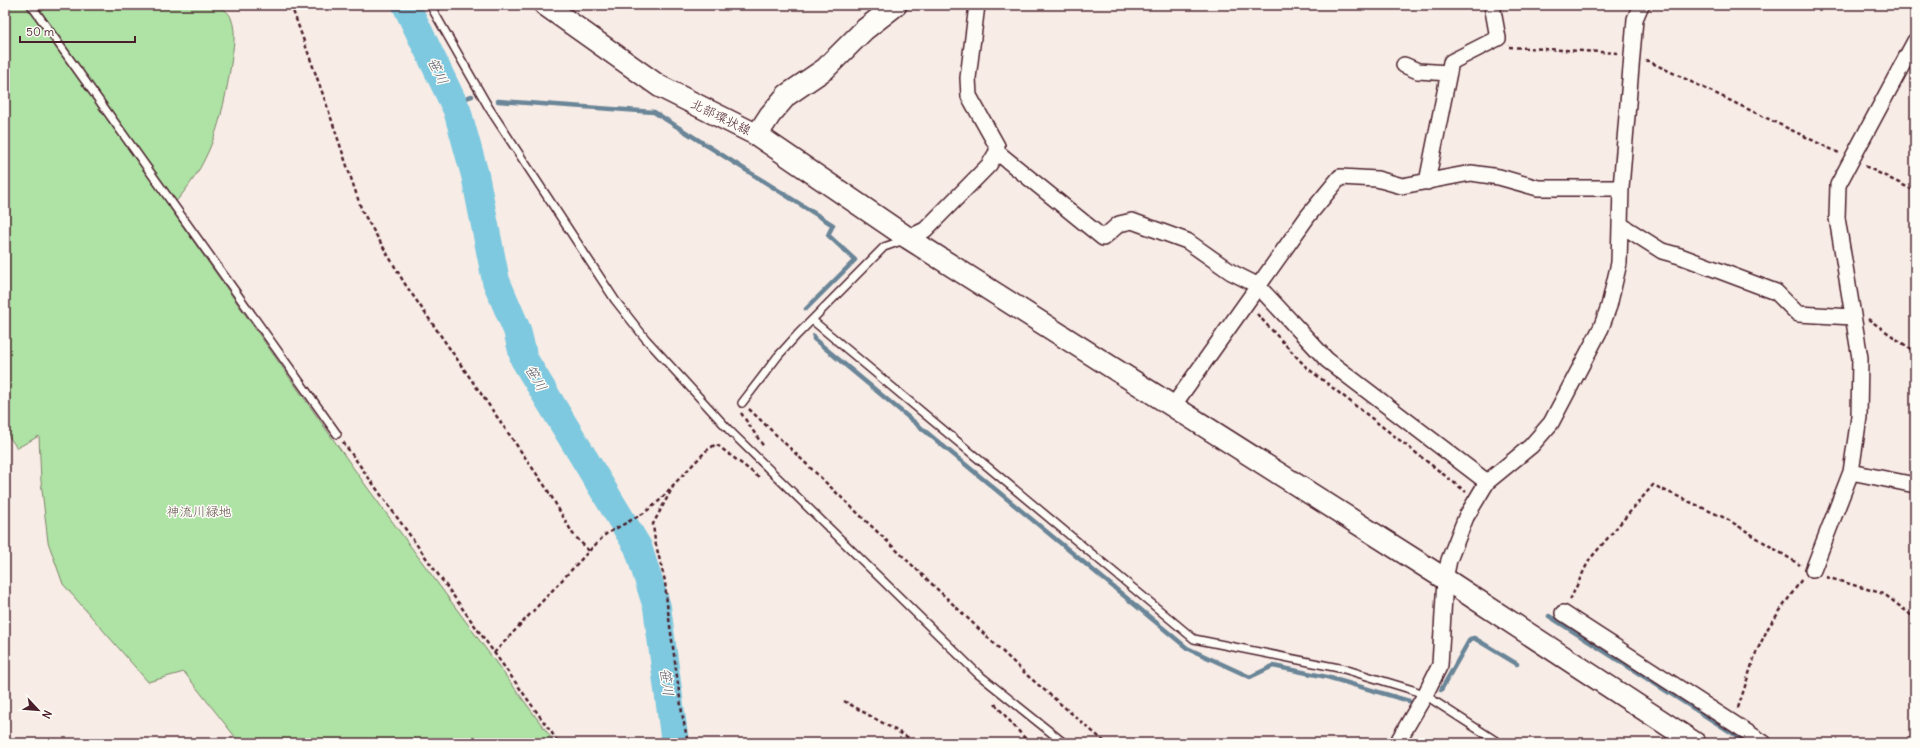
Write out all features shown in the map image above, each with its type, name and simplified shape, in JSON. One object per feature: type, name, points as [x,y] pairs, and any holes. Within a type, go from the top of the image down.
[{"type":"street","name":"北部環状線","points":[[548,6],[659,86],[757,135],[770,115],[787,95],[825,69],[864,30],[896,5]]},
{"type":"street","points":[[908,238],[925,230],[989,165],[997,152],[997,146],[968,96],[968,78],[977,5]]},
{"type":"street","points":[[1427,182],[1451,62],[1498,38],[1492,5]]},
{"type":"street","points":[[1397,743],[1425,695],[1440,665],[1445,579],[1449,560],[1458,535],[1475,500],[1487,482],[1531,446],[1551,423],[1601,328],[1609,306],[1619,263],[1621,188],[1632,53],[1635,19],[1641,5]]},
{"type":"street","points":[[1813,570],[1851,472],[1859,417],[1860,358],[1837,218],[1838,185],[1915,41]]},
{"type":"street","points":[[1404,66],[1418,71],[1449,73]]},
{"type":"street","points":[[757,135],[908,238],[1445,579],[1694,743]]},
{"type":"street","points":[[997,152],[1102,238],[1119,224],[1132,221],[1187,241],[1231,272],[1257,285],[1327,360],[1487,482]]},
{"type":"street","points":[[1173,406],[1257,285],[1308,216],[1340,177],[1377,179],[1402,186],[1471,173],[1499,177],[1538,188],[1621,188]]},
{"type":"street","points":[[1621,225],[1662,251],[1680,256],[1776,292],[1798,314],[1853,316]]},
{"type":"street","points":[[1851,472],[1915,486]]},
{"type":"street","points":[[1563,613],[1764,743]]},
{"type":"lane","points":[[31,5],[337,434]]},
{"type":"lane","points":[[430,5],[488,108],[615,300],[645,338],[730,430],[978,674],[1064,743]]},
{"type":"lane","points":[[742,403],[778,356],[884,247],[908,238]]},
{"type":"lane","points":[[812,320],[1194,639],[1344,669],[1413,690],[1425,695],[1499,743]]},
{"type":"path","points":[[291,5],[362,211],[406,284],[547,489],[573,534],[589,551]]},
{"type":"path","points":[[1482,46],[1632,53],[1915,191]]},
{"type":"path","points":[[1244,304],[1251,308],[1306,367],[1475,500]]},
{"type":"path","points":[[1853,316],[1870,319],[1915,352]]},
{"type":"path","points":[[742,403],[1028,676],[1106,743]]},
{"type":"path","points":[[337,434],[559,743]]},
{"type":"path","points":[[494,653],[606,534],[644,513],[660,501],[677,480],[706,451],[716,444],[764,480]]},
{"type":"path","points":[[677,480],[653,524],[655,541],[666,581],[667,604],[682,713],[688,738],[691,743]]},
{"type":"path","points":[[1563,613],[1590,560],[1653,485],[1727,519],[1797,564],[1813,570],[1819,575],[1884,594],[1915,618]]},
{"type":"path","points":[[1733,723],[1755,655],[1768,628],[1804,576],[1813,570]]},
{"type":"path","points":[[844,701],[918,743]]},
{"type":"path","points":[[994,702],[1029,743]]},
{"type":"green space","name":"神流川緑地","points":[[5,5],[219,5],[229,14],[234,29],[233,46],[219,123],[205,159],[196,175],[170,208],[364,483],[555,743],[240,743],[184,672],[148,682],[63,584],[48,542],[41,481],[39,436],[17,448],[5,431]]},
{"type":"waterway","name":"笹川","points":[[406,5],[457,110],[475,175],[496,281],[517,330],[524,359],[638,547],[657,607],[675,743]]},
{"type":"waterway","points":[[453,102],[472,96]]},
{"type":"waterway","points":[[498,101],[654,112],[833,225],[828,235],[855,260],[806,309]]},
{"type":"waterway","points":[[814,336],[814,339],[1187,648],[1250,677],[1273,666],[1327,677],[1409,701]]},
{"type":"waterway","points":[[1549,616],[1748,743]]},
{"type":"waterway","points":[[1441,690],[1470,639],[1474,638],[1517,664]]}]
